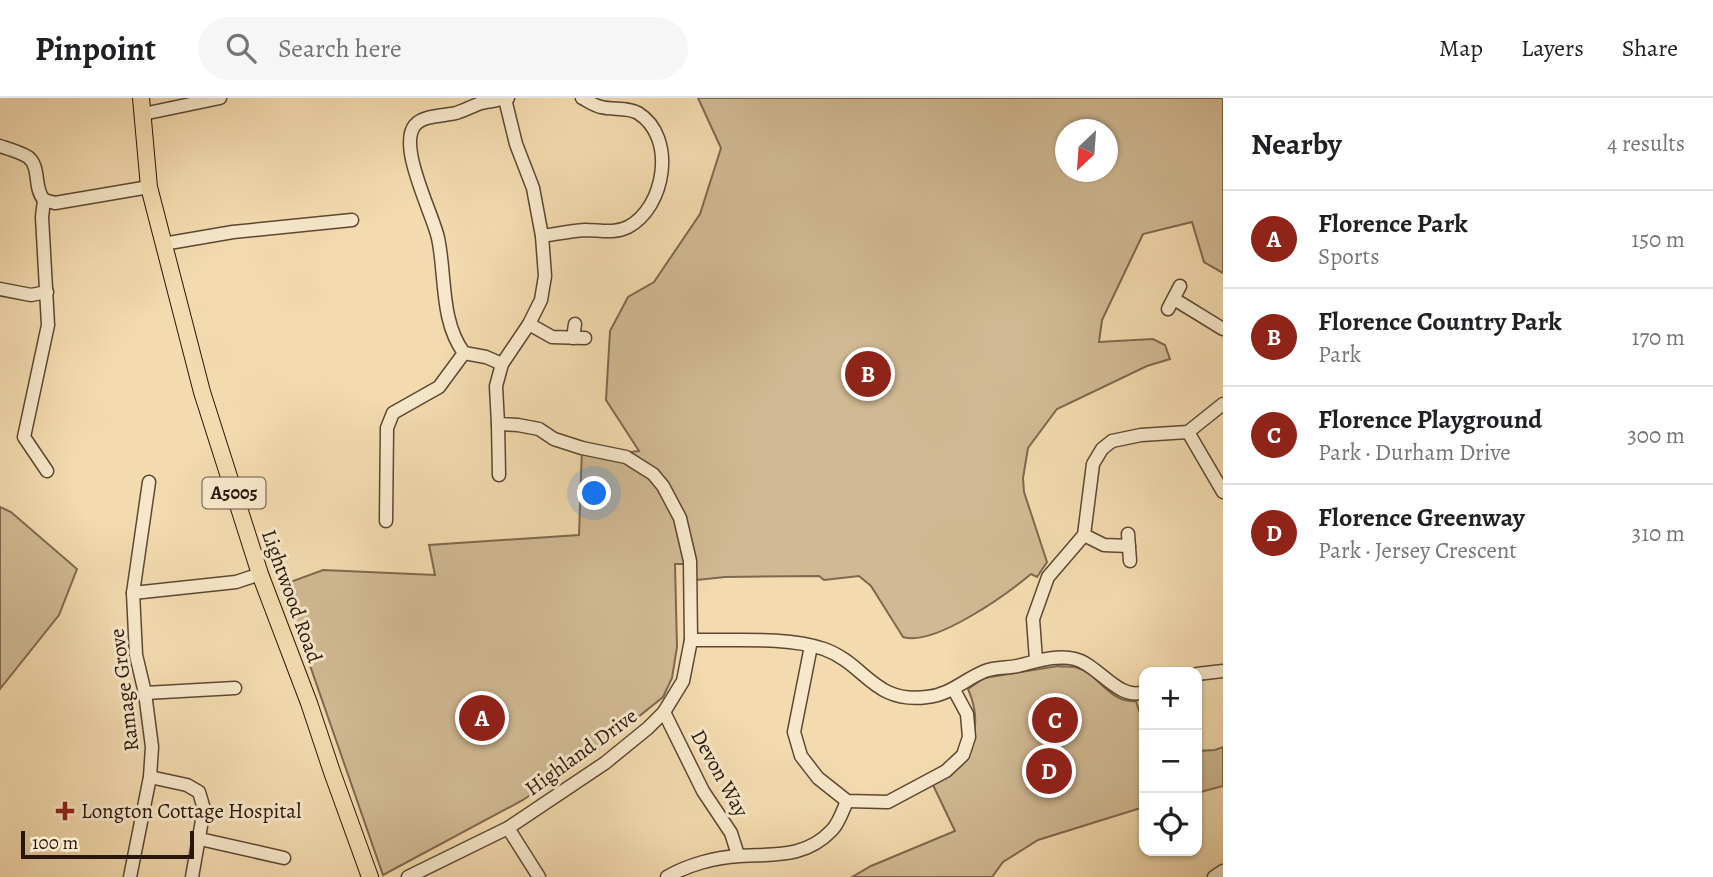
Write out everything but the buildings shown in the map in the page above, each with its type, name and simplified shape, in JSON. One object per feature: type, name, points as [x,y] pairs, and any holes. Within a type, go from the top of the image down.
[{"type":"main road","name":"Lightwood Road","points":[[142,106],[149,187],[202,392],[260,574],[370,877]]},
{"type":"street","points":[[142,106],[219,98]]},
{"type":"street","points":[[499,475],[496,386],[502,364],[529,324],[541,300],[545,276],[542,236],[533,188],[516,144],[506,98],[426,118],[415,125],[410,137],[418,186],[431,214],[438,239],[454,340],[464,353],[502,364]]},
{"type":"street","points":[[542,236],[586,230],[613,232],[627,228],[641,218],[663,173],[664,153],[653,126],[637,112],[600,107],[582,98]]},
{"type":"street","points":[[0,146],[25,155],[32,162],[39,195],[44,200],[55,203],[149,187]]},
{"type":"street","points":[[44,200],[42,217],[48,325],[24,438],[47,471]]},
{"type":"street","points":[[163,244],[233,232],[352,220]]},
{"type":"street","points":[[1180,286],[1171,304],[1223,329]]},
{"type":"street","points":[[0,289],[31,295],[47,292]]},
{"type":"street","points":[[529,324],[552,337],[579,338],[575,324]]},
{"type":"street","points":[[400,508],[386,515],[387,428],[393,413],[439,387],[464,353]]},
{"type":"street","points":[[1036,660],[1033,619],[1048,577],[1084,535],[1093,464],[1102,449],[1112,441],[1141,435],[1188,432],[1223,404]]},
{"type":"street","name":"Highland Drive","points":[[408,877],[508,828],[605,763],[664,712],[683,681],[691,640],[690,561],[680,518],[663,486],[653,474],[626,457],[554,439],[539,429],[498,424]]},
{"type":"street","points":[[1188,432],[1223,492]]},
{"type":"street","name":"Ramage Grove","points":[[130,877],[150,777],[152,747],[145,693],[136,655],[134,593],[153,496],[149,482]]},
{"type":"street","points":[[1084,535],[1104,545],[1129,540],[1130,561]]},
{"type":"street","points":[[134,593],[236,582],[260,574]]},
{"type":"street","points":[[691,640],[789,642],[811,646],[843,658],[877,688],[899,696],[927,698],[954,690],[986,670],[1036,660],[1074,659],[1092,667],[1125,692],[1139,694]]},
{"type":"street","points":[[811,646],[794,732],[802,756],[818,778],[847,801],[888,802],[946,771],[963,755],[969,737],[968,714],[954,690]]},
{"type":"street","points":[[1202,673],[1223,671]]},
{"type":"street","points":[[145,693],[228,692]]},
{"type":"street","name":"Devon Way","points":[[664,712],[704,792],[731,833],[738,855]]},
{"type":"street","points":[[150,777],[187,785],[199,792],[204,809],[192,877]]},
{"type":"street","points":[[667,877],[696,864],[738,855],[786,855],[814,844],[834,829],[847,801]]},
{"type":"street","points":[[508,828],[539,877]]},
{"type":"street","points":[[200,839],[271,848],[284,858]]},
{"type":"street","points":[[1214,877],[1223,871]]},
{"type":"shaded area","points":[[698,98],[1223,98],[1223,273],[1204,262],[1192,222],[1143,234],[1102,320],[1099,342],[1153,339],[1165,345],[1170,359],[1147,366],[1057,409],[1028,448],[1023,478],[1024,492],[1047,562],[1037,577],[1031,574],[1005,594],[951,627],[916,638],[903,637],[871,586],[859,576],[824,580],[819,576],[697,580],[687,564],[675,564],[677,647],[672,678],[663,697],[597,750],[523,800],[383,875],[282,585],[323,570],[435,575],[429,545],[579,535],[582,448],[615,454],[639,451],[606,400],[610,331],[628,297],[654,282],[700,214],[721,148]]},
{"type":"shaded area","points":[[0,507],[11,512],[77,569],[59,615],[0,689]]},
{"type":"shaded area","points":[[1058,666],[1075,667],[1091,675],[1118,698],[1136,701],[1139,710],[1139,809],[1038,840],[1003,862],[992,877],[852,877],[871,866],[955,831],[933,785],[956,766],[971,744],[975,718],[968,689],[984,678]]},
{"type":"shaded area","points":[[1223,747],[1223,786],[1202,792],[1202,751]]},
{"type":"place","name":"Florence Country Park","points":[[868,374]]},
{"type":"place","name":"Florence Park","points":[[482,718]]},
{"type":"place","name":"Florence Playground","points":[[1055,720]]},
{"type":"place","name":"Florence Greenway","points":[[1049,771]]},
{"type":"place","name":"Longton Cottage Hospital","points":[[65,811]]}]
